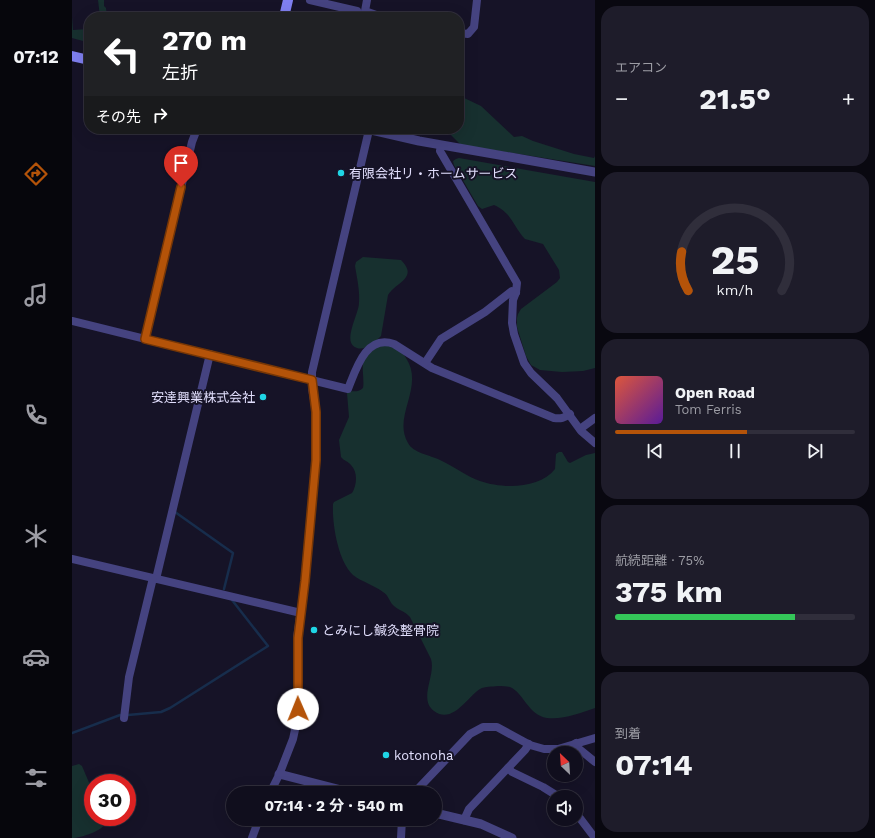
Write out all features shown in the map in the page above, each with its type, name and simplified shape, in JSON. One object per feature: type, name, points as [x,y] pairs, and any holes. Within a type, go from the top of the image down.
[{"type":"main road","points":[[285,12],[288,0]]},
{"type":"main road","points":[[72,56],[84,59]]},
{"type":"street","points":[[310,0],[357,11]]},
{"type":"street","points":[[367,0],[365,11],[368,12]]},
{"type":"street","points":[[464,34],[468,34],[474,27],[477,0]]},
{"type":"street","points":[[145,339],[195,134]]},
{"type":"street","points":[[273,786],[293,739],[297,724],[297,646],[316,460],[316,412],[312,380],[313,364],[367,134]]},
{"type":"street","points":[[391,134],[441,145],[595,172]]},
{"type":"street","points":[[441,145],[440,151],[517,283],[516,293],[513,300],[512,323],[521,357],[527,368],[553,393],[580,429],[595,443]]},
{"type":"street","points":[[425,363],[441,339],[484,312],[512,291],[516,293]]},
{"type":"street","points":[[72,321],[348,389],[364,354],[369,348],[382,342],[394,344],[437,370],[554,418],[565,418],[570,414]]},
{"type":"street","points":[[124,718],[129,677],[210,354]]},
{"type":"street","points":[[580,429],[595,418]]},
{"type":"street","points":[[72,559],[301,613]]},
{"type":"street","points":[[421,786],[470,734],[483,727],[498,727],[537,748],[551,750],[595,738]]},
{"type":"street","points":[[576,743],[578,748],[595,762]]},
{"type":"street","points":[[464,820],[469,809],[529,744]]},
{"type":"street","points":[[508,768],[512,772],[548,790]]},
{"type":"street","points":[[279,774],[326,786]]},
{"type":"street","points":[[442,815],[489,827],[512,838]]},
{"type":"street","points":[[583,821],[593,832]]},
{"type":"street","points":[[252,838],[256,826]]},
{"type":"street","points":[[401,838],[402,826]]},
{"type":"green space","points":[[98,0],[104,0],[106,12],[99,12]]},
{"type":"green space","points":[[72,17],[73,30],[84,29],[84,41],[72,38]]},
{"type":"green space","points":[[464,98],[481,106],[514,137],[522,136],[574,154],[594,158],[595,156],[595,166],[461,145],[450,134],[464,134]]},
{"type":"green space","points":[[459,158],[595,182],[595,368],[583,371],[562,372],[540,370],[531,365],[526,356],[517,327],[518,314],[521,309],[557,282],[560,278],[559,270],[543,244],[525,239],[509,216],[500,208],[494,205],[482,209],[478,206],[454,165],[453,161]]},
{"type":"green space","points":[[363,257],[401,260],[408,271],[407,276],[388,295],[381,336],[370,345],[360,349],[352,345],[351,334],[359,303],[359,289],[355,266],[356,262]]},
{"type":"green space","points":[[383,344],[398,349],[406,358],[411,369],[411,391],[405,412],[404,433],[408,443],[414,449],[440,460],[480,481],[489,484],[509,486],[530,484],[548,476],[555,469],[556,454],[559,452],[562,452],[570,463],[586,455],[595,453],[595,708],[565,717],[547,718],[535,713],[515,690],[506,686],[498,686],[480,689],[454,712],[441,714],[434,711],[429,706],[427,700],[432,666],[431,659],[410,617],[394,606],[385,593],[353,575],[343,561],[335,532],[333,504],[334,502],[352,493],[356,479],[353,468],[341,457],[339,440],[349,417],[347,393],[351,391],[359,391],[363,388],[363,362],[370,352]]},
{"type":"green space","points":[[79,764],[82,766],[85,774],[84,774],[84,826],[104,826],[91,834],[72,838],[72,766]]},
{"type":"waterway","points":[[175,512],[233,553],[224,589]]},
{"type":"waterway","points":[[128,715],[161,712],[170,708],[268,646],[232,600]]},
{"type":"waterway","points":[[72,733],[120,715]]},
{"type":"place","name":"有限会社リ・ホームサービス","points":[[341,173]]},
{"type":"place","name":"安達興業株式会社","points":[[263,397]]},
{"type":"place","name":"とみにし鍼灸整骨院","points":[[314,630]]},
{"type":"place","name":"kotonoha","points":[[386,755]]},
{"type":"route","points":[[181,187],[145,339],[312,380],[316,412],[316,460],[305,581],[298,638],[298,709]]}]
